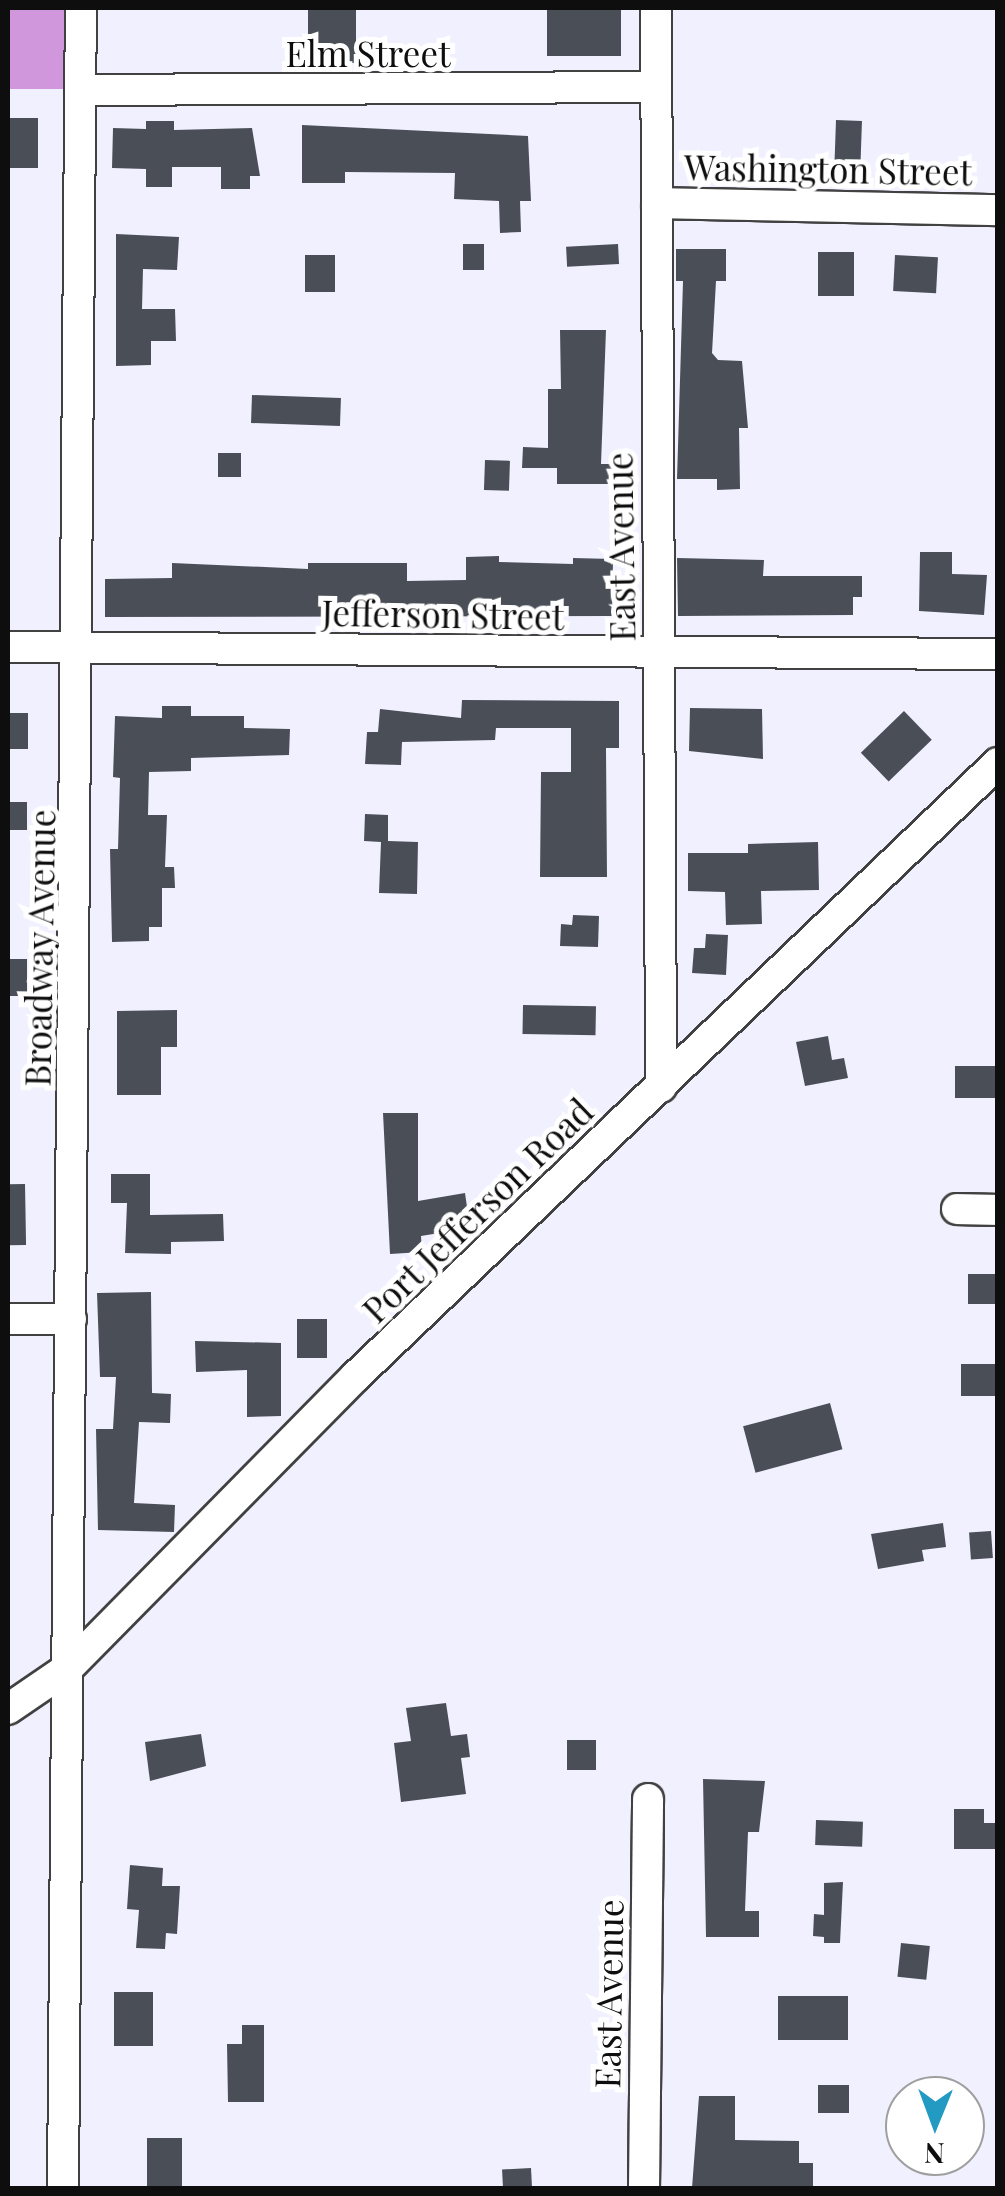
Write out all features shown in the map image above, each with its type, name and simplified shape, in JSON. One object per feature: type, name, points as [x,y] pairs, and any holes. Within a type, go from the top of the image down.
[{"type":"street","name":"Broadway Avenue","points":[[63,2188],[80,647],[81,8]]},
{"type":"street","name":"East Avenue","points":[[656,8],[661,1087]]},
{"type":"street","name":"Elm Street","points":[[80,90],[656,87]]},
{"type":"street","name":"Washington Street","points":[[657,203],[998,210]]},
{"type":"street","name":"Jefferson Street","points":[[8,647],[998,654]]},
{"type":"street","name":"Port Jefferson Road","points":[[8,1709],[68,1668],[356,1377],[998,763]]},
{"type":"street","points":[[957,1210],[998,1210]]},
{"type":"street","points":[[8,1319],[71,1319]]},
{"type":"street","name":"East Avenue","points":[[644,2188],[648,1799]]},
{"type":"shaded area","points":[[8,8],[81,8],[81,89],[8,89]]},
{"type":"building","points":[[308,8],[356,8],[356,63],[308,63]]},
{"type":"building","points":[[547,8],[621,8],[621,56],[547,56]]},
{"type":"building","points":[[8,118],[38,118],[38,168],[8,168]]},
{"type":"building","points":[[836,120],[862,121],[860,175],[834,174]]},
{"type":"building","points":[[146,121],[174,121],[174,130],[252,128],[260,176],[250,176],[250,189],[221,189],[221,167],[172,167],[172,187],[146,187],[146,169],[112,168],[113,128],[146,129]]},
{"type":"building","points":[[302,125],[528,136],[531,201],[520,201],[521,232],[500,233],[499,201],[454,199],[455,173],[345,172],[345,183],[302,183]]},
{"type":"building","points":[[116,234],[179,237],[177,270],[143,269],[142,309],[175,309],[176,341],[151,341],[151,365],[116,366]]},
{"type":"building","points":[[463,244],[484,244],[484,270],[463,270]]},
{"type":"building","points":[[618,244],[619,264],[567,267],[566,247]]},
{"type":"building","points":[[676,249],[726,249],[726,281],[716,281],[712,353],[718,360],[742,361],[748,428],[739,428],[740,489],[717,490],[717,479],[677,479],[683,281],[676,281]]},
{"type":"building","points":[[818,252],[854,252],[854,296],[818,296]]},
{"type":"building","points":[[305,255],[335,255],[335,292],[305,292]]},
{"type":"building","points":[[895,255],[938,257],[936,293],[893,291]]},
{"type":"building","points":[[560,330],[606,330],[601,464],[612,464],[612,484],[557,484],[557,468],[522,468],[523,447],[548,448],[548,389],[561,389]]},
{"type":"building","points":[[252,395],[341,398],[340,426],[251,423]]},
{"type":"building","points":[[218,453],[241,453],[241,477],[218,477]]},
{"type":"building","points":[[485,460],[510,461],[509,491],[484,490]]},
{"type":"building","points":[[920,552],[952,552],[952,574],[987,575],[984,615],[919,611]]},
{"type":"building","points":[[499,556],[499,562],[573,564],[573,558],[613,559],[612,616],[105,617],[105,579],[172,578],[172,563],[308,569],[308,563],[407,563],[407,581],[466,580],[466,557]]},
{"type":"building","points":[[677,558],[764,560],[763,576],[862,576],[862,597],[853,597],[853,615],[678,616]]},
{"type":"building","points":[[462,700],[619,701],[619,748],[606,748],[607,877],[540,877],[541,772],[571,772],[571,728],[496,728],[495,740],[402,742],[401,765],[365,764],[367,732],[378,732],[380,709],[461,718]]},
{"type":"building","points":[[162,706],[191,706],[191,716],[244,716],[244,728],[290,729],[289,755],[191,758],[191,771],[149,772],[148,815],[167,815],[165,867],[174,867],[175,888],[162,888],[162,927],[149,927],[149,941],[112,942],[110,849],[118,849],[120,778],[113,777],[115,716],[162,718]]},
{"type":"building","points":[[690,708],[762,709],[763,759],[689,751]]},
{"type":"building","points":[[904,711],[932,740],[889,781],[861,753]]},
{"type":"building","points":[[8,713],[28,713],[28,749],[8,749]]},
{"type":"building","points":[[8,802],[27,802],[27,830],[8,830]]},
{"type":"building","points":[[365,814],[388,815],[388,841],[418,842],[417,894],[379,893],[381,842],[364,841]]},
{"type":"building","points":[[818,842],[819,890],[761,891],[762,924],[726,925],[725,892],[688,891],[688,853],[748,853],[748,844]]},
{"type":"building","points":[[573,915],[599,916],[598,947],[560,946],[561,924],[572,925]]},
{"type":"building","points":[[706,934],[728,935],[726,975],[692,973],[694,948],[705,948]]},
{"type":"building","points":[[8,959],[27,959],[27,996],[8,996]]},
{"type":"building","points":[[523,1005],[596,1006],[595,1035],[522,1034]]},
{"type":"building","points":[[177,1010],[177,1047],[161,1047],[161,1095],[117,1095],[117,1011]]},
{"type":"building","points":[[828,1036],[832,1060],[844,1058],[848,1078],[805,1086],[796,1042]]},
{"type":"building","points":[[955,1066],[998,1066],[998,1098],[955,1098]]},
{"type":"building","points":[[383,1113],[418,1113],[418,1201],[465,1193],[470,1228],[421,1236],[422,1252],[390,1254]]},
{"type":"building","points":[[111,1174],[150,1174],[150,1215],[223,1214],[224,1241],[171,1242],[171,1254],[125,1253],[127,1203],[111,1203]]},
{"type":"building","points":[[8,1184],[25,1184],[26,1245],[9,1245]]},
{"type":"building","points":[[968,1274],[998,1274],[998,1304],[968,1304]]},
{"type":"building","points":[[151,1292],[152,1393],[171,1394],[170,1423],[139,1422],[134,1503],[175,1505],[174,1532],[98,1530],[96,1429],[113,1429],[116,1377],[100,1377],[97,1293]]},
{"type":"building","points":[[297,1319],[327,1319],[327,1358],[297,1358]]},
{"type":"building","points":[[195,1341],[281,1343],[281,1416],[247,1417],[247,1370],[196,1372]]},
{"type":"building","points":[[961,1364],[998,1364],[998,1396],[961,1396]]},
{"type":"building","points":[[830,1403],[842,1449],[755,1473],[743,1426]]},
{"type":"building","points":[[943,1523],[946,1547],[922,1550],[924,1561],[878,1569],[871,1534]]},
{"type":"building","points":[[991,1531],[993,1558],[971,1559],[969,1533]]},
{"type":"building","points":[[446,1703],[451,1736],[467,1734],[470,1757],[461,1758],[466,1794],[401,1802],[394,1743],[411,1741],[406,1708]]},
{"type":"building","points":[[201,1734],[206,1766],[150,1781],[145,1742]]},
{"type":"building","points":[[567,1740],[596,1740],[596,1770],[567,1770]]},
{"type":"building","points":[[703,1779],[765,1781],[759,1832],[748,1832],[745,1911],[759,1911],[759,1937],[706,1937]]},
{"type":"building","points":[[954,1809],[984,1809],[984,1823],[998,1823],[998,1849],[954,1849]]},
{"type":"building","points":[[816,1820],[863,1822],[862,1847],[815,1845]]},
{"type":"building","points":[[130,1865],[163,1868],[162,1886],[180,1886],[177,1934],[166,1933],[165,1949],[136,1948],[139,1910],[127,1909]]},
{"type":"building","points":[[843,1882],[840,1943],[824,1943],[824,1937],[813,1936],[814,1914],[824,1915],[824,1883]]},
{"type":"building","points":[[901,1943],[930,1946],[926,1980],[897,1977]]},
{"type":"building","points":[[114,1992],[153,1992],[153,2046],[114,2046]]},
{"type":"building","points":[[778,1996],[848,1996],[848,2040],[778,2040]]},
{"type":"building","points":[[242,2025],[264,2025],[264,2102],[228,2102],[227,2044],[242,2044]]},
{"type":"building","points":[[818,2085],[849,2085],[849,2113],[818,2113]]},
{"type":"building","points":[[699,2096],[735,2096],[735,2140],[799,2141],[799,2163],[813,2163],[813,2188],[692,2188]]},
{"type":"building","points":[[147,2138],[182,2138],[182,2188],[147,2188]]},
{"type":"building","points":[[531,2168],[532,2188],[503,2188],[502,2170]]}]
